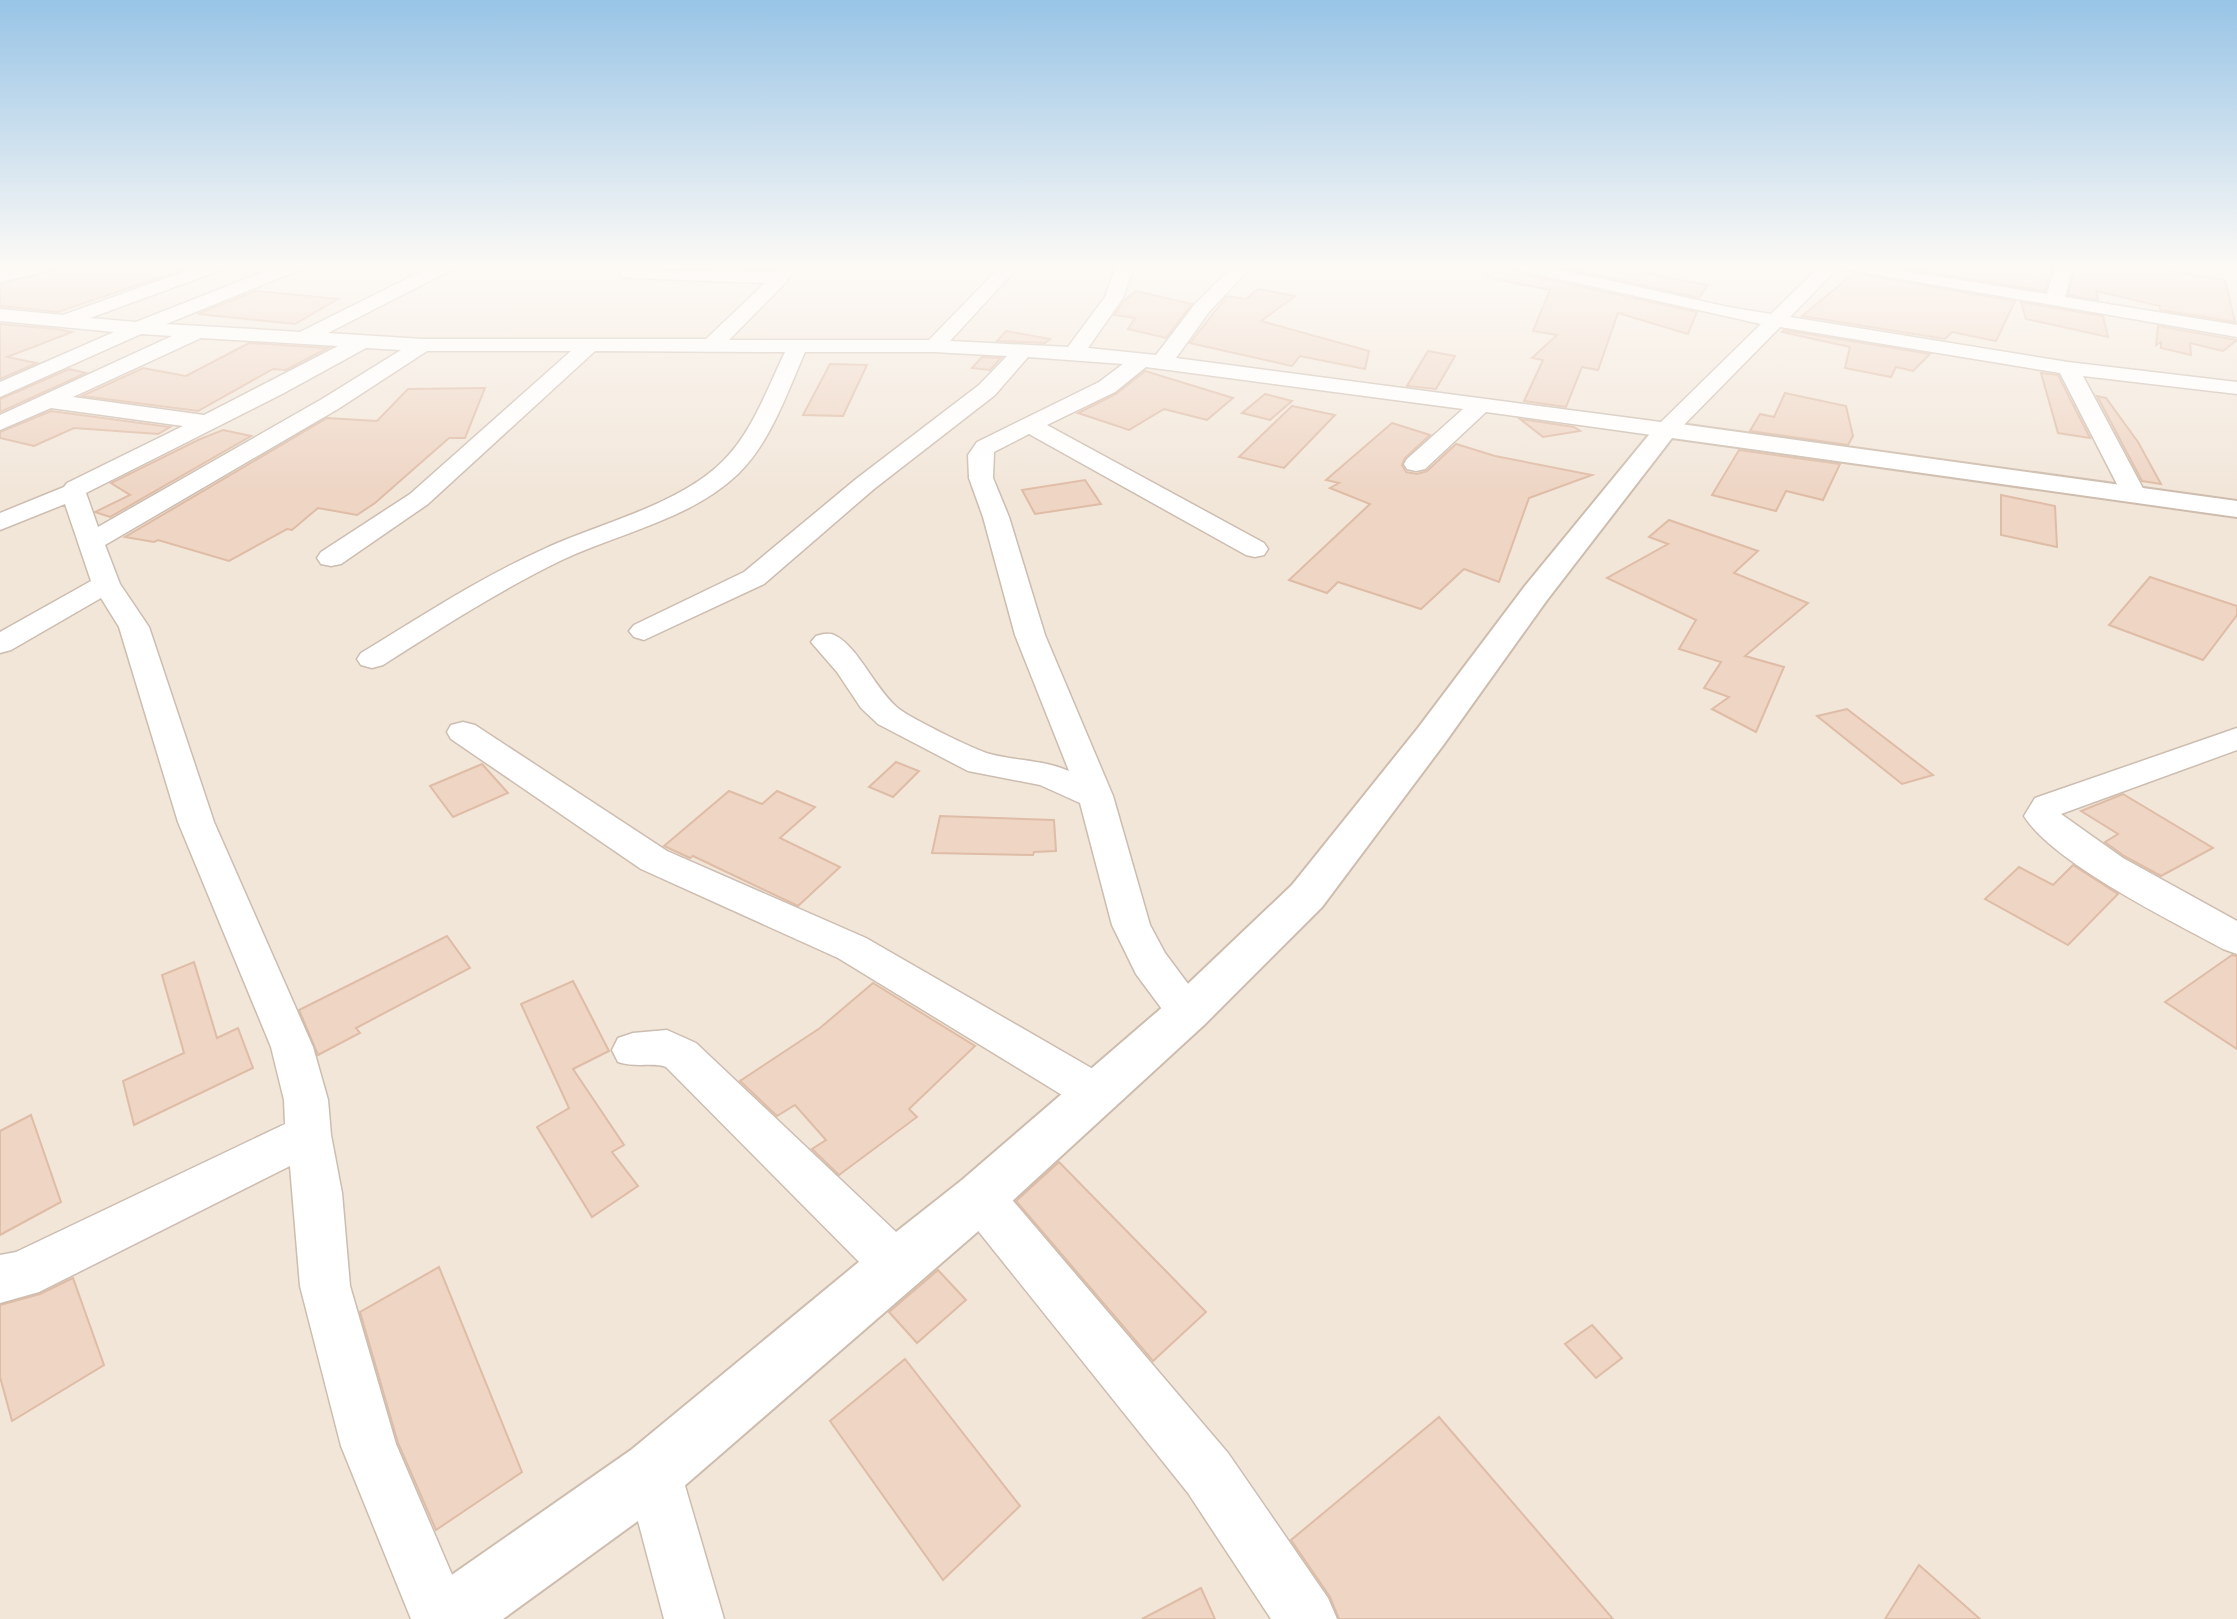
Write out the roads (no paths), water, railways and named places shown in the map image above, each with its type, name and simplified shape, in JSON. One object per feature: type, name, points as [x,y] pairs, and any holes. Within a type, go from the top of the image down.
[{"type":"main road","points":[[447,1619],[653,1472],[980,1197],[1188,1012],[1307,896],[1536,593],[1666,430],[2237,509]]},
{"type":"street","points":[[0,391],[108,342]]},
{"type":"street","points":[[0,423],[177,342]]},
{"type":"street","points":[[0,522],[73,492],[76,488],[362,342]]},
{"type":"street","points":[[371,342],[587,348],[713,344],[934,346],[1074,353],[1152,361],[1666,430],[1756,342]]},
{"type":"street","points":[[934,346],[938,342]]},
{"type":"street","points":[[1074,353],[1082,342]]},
{"type":"street","points":[[1170,342],[1152,361],[1108,387],[985,447],[980,455],[981,478],[996,517],[1030,635],[1096,796],[1131,925],[1150,963],[1188,1012]]},
{"type":"street","points":[[1912,342],[2068,368],[2237,388]]},
{"type":"street","points":[[91,542],[330,404],[423,345]]},
{"type":"street","points":[[372,659],[449,611],[555,553],[696,491],[730,468],[760,426],[798,345]]},
{"type":"street","points":[[331,558],[419,499],[587,348]]},
{"type":"street","points":[[644,631],[754,578],[865,484],[987,390],[1023,350]]},
{"type":"street","points":[[2068,368],[2134,495]]},
{"type":"street","points":[[0,391],[51,401],[206,422]]},
{"type":"street","points":[[1416,464],[1482,404]]},
{"type":"street","points":[[1030,425],[1255,549]]},
{"type":"street","points":[[73,492],[106,584],[134,627],[196,822],[292,1047],[306,1101],[308,1135],[318,1193],[325,1286],[365,1433],[441,1619]]},
{"type":"street","points":[[0,644],[106,584]]},
{"type":"street","points":[[826,642],[848,666],[872,701],[890,717],[980,763],[1048,775],[1096,796]]},
{"type":"street","points":[[463,732],[654,860],[852,948],[1096,1093]]},
{"type":"street","points":[[2237,738],[2047,806],[2042,816],[2059,833],[2152,892],[2237,939]]},
{"type":"street","points":[[1048,775],[1077,748]]},
{"type":"street","points":[[633,1049],[667,1047],[681,1055],[896,1265]]},
{"type":"street","points":[[0,1279],[21,1275],[308,1135]]},
{"type":"street","points":[[980,1197],[1208,1472],[1307,1619]]},
{"type":"street","points":[[653,1472],[694,1619]]}]
